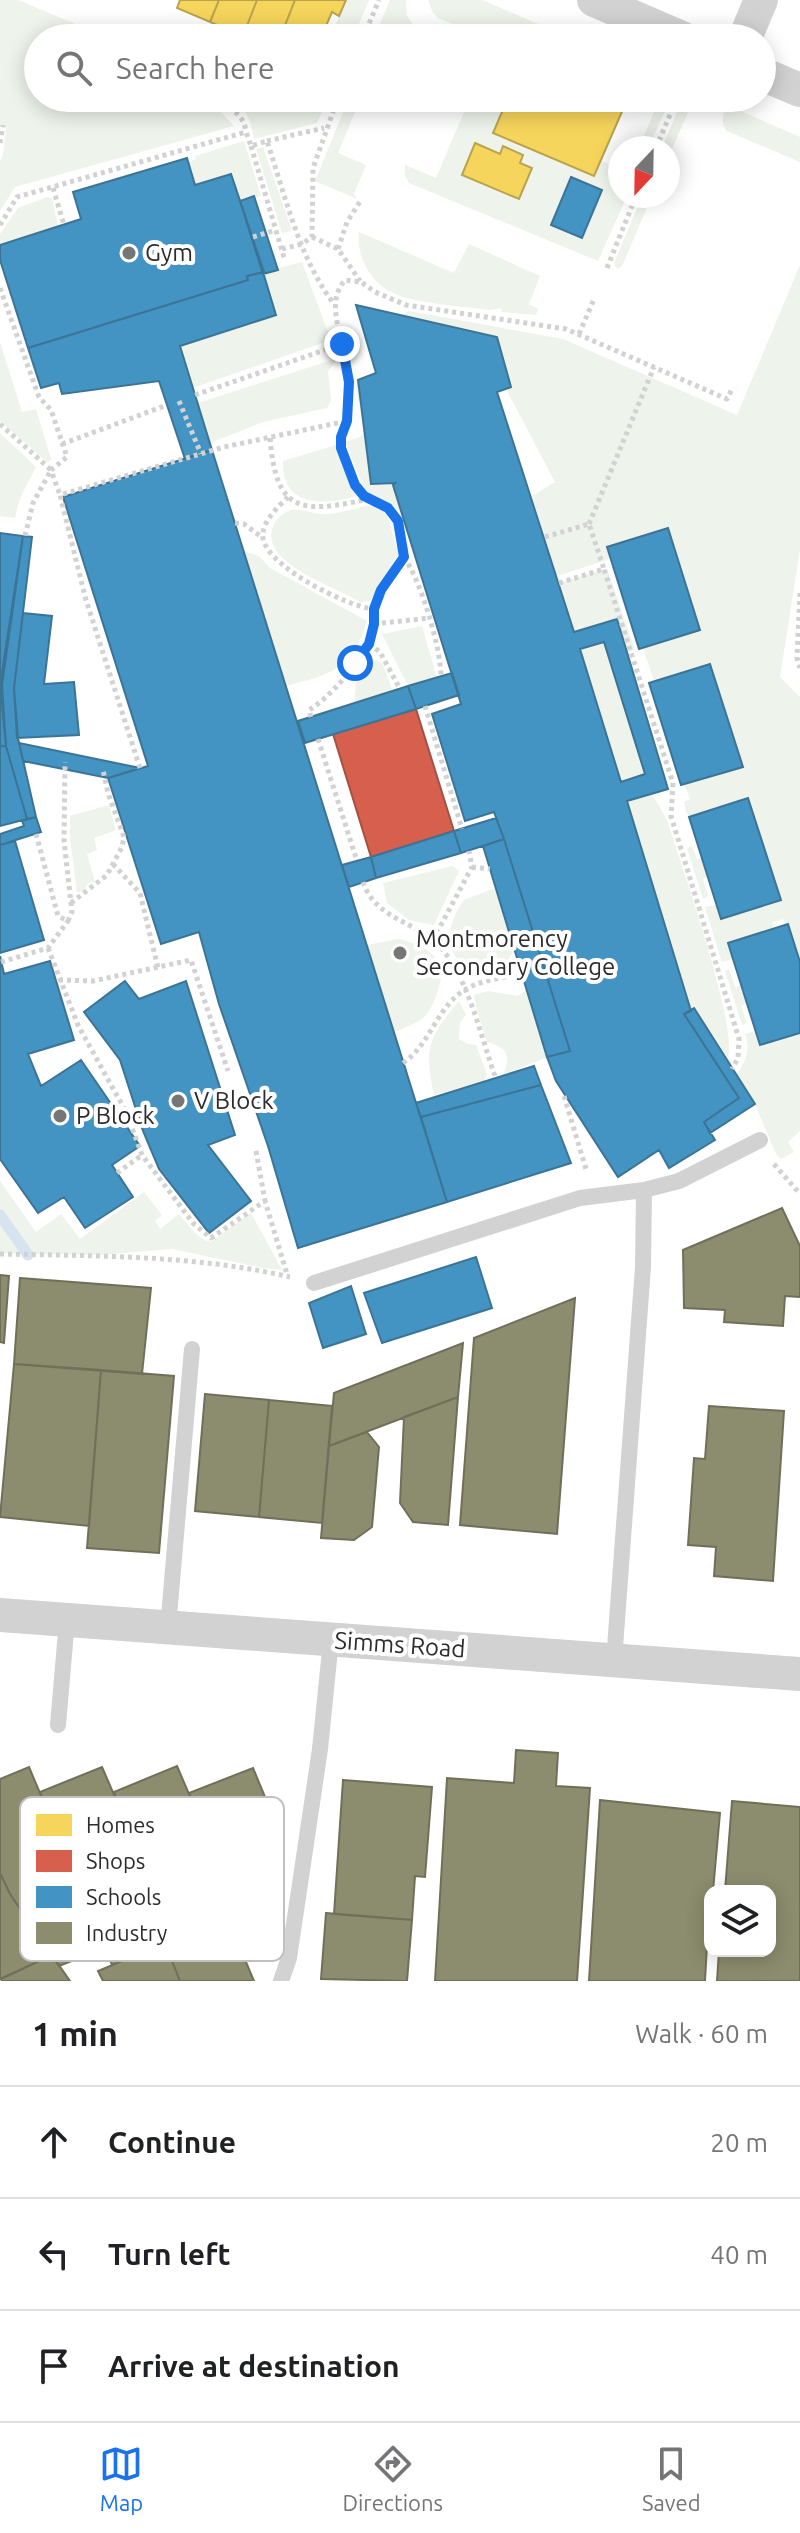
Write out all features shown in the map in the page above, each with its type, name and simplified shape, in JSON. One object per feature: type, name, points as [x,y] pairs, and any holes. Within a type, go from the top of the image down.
[{"type":"street","points":[[594,0],[650,24]]},
{"type":"street","points":[[751,24],[761,0]]},
{"type":"street","points":[[776,80],[800,90]]},
{"type":"street","name":"Simms Road","points":[[0,1615],[800,1674]]},
{"type":"lane","points":[[314,1283],[580,1198],[644,1190],[679,1181],[760,1140]]},
{"type":"lane","points":[[614,1661],[643,1267],[644,1190]]},
{"type":"lane","points":[[168,1628],[192,1349]]},
{"type":"lane","points":[[58,1725],[67,1620]]},
{"type":"lane","points":[[281,1981],[289,1958],[320,1749],[331,1640]]},
{"type":"path","points":[[369,24],[379,0]]},
{"type":"path","points":[[238,112],[245,121],[285,261]]},
{"type":"path","points":[[312,237],[313,168],[332,112]]},
{"type":"path","points":[[661,136],[671,112]]},
{"type":"path","points":[[0,143],[3,125]]},
{"type":"path","points":[[251,146],[325,128]]},
{"type":"path","points":[[0,225],[17,197],[246,132]]},
{"type":"path","points":[[267,141],[302,244],[314,273],[334,305],[349,382],[347,421],[341,448],[355,485],[369,499],[388,508],[398,521],[404,557],[412,567],[429,618],[441,677]]},
{"type":"path","points":[[53,188],[64,225]]},
{"type":"path","points":[[338,249],[347,222],[361,200]]},
{"type":"path","points":[[607,268],[631,208]]},
{"type":"path","points":[[253,237],[276,230]]},
{"type":"path","points":[[282,249],[302,244],[312,237]]},
{"type":"path","points":[[312,237],[338,249],[361,282],[375,292],[406,305],[542,325],[579,334],[727,399],[733,387]]},
{"type":"path","points":[[334,305],[338,288],[345,280],[361,282]]},
{"type":"path","points":[[0,288],[39,397],[51,410],[67,457],[51,470],[33,503],[25,536]]},
{"type":"path","points":[[579,334],[594,299]]},
{"type":"path","points":[[195,395],[342,344]]},
{"type":"path","points":[[654,367],[589,524],[673,783],[671,816],[739,1039],[738,1058],[732,1069]]},
{"type":"path","points":[[179,401],[201,454]]},
{"type":"path","points":[[62,444],[167,405]]},
{"type":"path","points":[[60,495],[201,454],[347,421]]},
{"type":"path","points":[[0,424],[51,470],[86,600],[140,768]]},
{"type":"path","points":[[270,438],[271,459],[280,491],[293,502],[307,506],[344,505],[369,499]]},
{"type":"path","points":[[263,538],[270,515],[288,497]]},
{"type":"path","points":[[235,523],[244,524],[263,538],[272,557],[282,565],[329,593],[374,609]]},
{"type":"path","points":[[545,537],[589,524]]},
{"type":"path","points":[[311,717],[309,710],[326,700],[369,644],[374,609],[381,590],[404,557]]},
{"type":"path","points":[[559,583],[604,569]]},
{"type":"path","points":[[800,593],[797,658],[800,668]]},
{"type":"path","points":[[374,624],[429,618]]},
{"type":"path","points":[[369,644],[380,652],[400,689]]},
{"type":"path","points":[[425,706],[462,829]]},
{"type":"path","points":[[318,739],[357,861]]},
{"type":"path","points":[[1,962],[48,948],[72,912],[64,841],[65,762]]},
{"type":"path","points":[[71,903],[107,875],[124,837],[103,770]]},
{"type":"path","points":[[36,834],[58,916],[68,921]]},
{"type":"path","points":[[433,940],[472,867],[469,851]]},
{"type":"path","points":[[113,864],[140,893],[158,968]]},
{"type":"path","points":[[472,867],[490,869]]},
{"type":"path","points":[[363,882],[376,905],[433,940],[453,965],[465,989],[495,1076]]},
{"type":"path","points":[[48,948],[78,1025],[127,1114],[142,1155],[193,1223],[211,1238],[265,1201]]},
{"type":"path","points":[[59,980],[93,981],[191,960],[228,1071]]},
{"type":"path","points":[[403,1063],[414,1056],[446,1006],[465,989],[529,971]]},
{"type":"path","points":[[564,1096],[588,1168]]},
{"type":"path","points":[[256,1151],[265,1201],[288,1276]]},
{"type":"path","points":[[117,1173],[142,1155]]},
{"type":"path","points":[[768,1157],[800,1194]]},
{"type":"path","points":[[0,1254],[131,1256],[265,1271],[314,1283]]},
{"type":"shaded area","points":[[0,0],[18,0],[75,24],[24,24],[24,112],[221,112],[234,126],[15,187],[0,211],[0,161],[6,127],[0,124]]},
{"type":"shaded area","points":[[346,0],[369,0],[359,24],[336,24]]},
{"type":"shaded area","points":[[390,0],[406,0],[407,16],[413,24],[380,24]]},
{"type":"shaded area","points":[[428,0],[482,0],[538,24],[452,24],[433,13]]},
{"type":"shaded area","points":[[245,112],[322,112],[317,123],[254,139]]},
{"type":"shaded area","points":[[343,112],[355,112],[338,153],[366,165],[354,194],[357,199],[315,181]]},
{"type":"shaded area","points":[[464,112],[502,112],[493,133],[594,176],[602,161],[608,164],[608,208],[622,208],[598,261],[409,183],[405,165],[436,178]]},
{"type":"shaded area","points":[[654,112],[665,112],[654,136],[644,136]]},
{"type":"shaded area","points":[[677,112],[688,112],[678,136],[667,136]]},
{"type":"shaded area","points":[[724,112],[743,112],[800,137],[800,162],[727,131]]},
{"type":"shaded area","points":[[244,141],[261,196],[240,201],[231,175],[195,185],[188,162],[196,159],[195,156]]},
{"type":"shaded area","points":[[263,147],[292,231],[282,233],[256,149]]},
{"type":"shaded area","points":[[52,198],[58,227],[0,245],[0,234],[18,208]]},
{"type":"shaded area","points":[[637,208],[647,208],[622,266],[617,269],[614,263]]},
{"type":"shaded area","points":[[359,232],[454,273],[469,244],[540,276],[529,304],[538,309],[536,315],[502,312],[501,308],[491,310],[426,302],[393,293],[378,283],[367,268],[360,251]]},
{"type":"shaded area","points":[[302,262],[331,340],[193,388],[180,346],[276,315],[264,272]]},
{"type":"shaded area","points":[[800,265],[800,549],[780,677],[800,697],[800,962],[783,919],[773,922],[774,928],[728,943],[733,959],[722,962],[705,907],[716,905],[721,919],[781,900],[748,798],[687,815],[684,802],[690,799],[684,784],[743,766],[710,665],[654,681],[643,648],[700,630],[668,528],[607,547],[610,559],[557,576],[532,496],[555,482],[506,389],[511,386],[497,338],[401,315],[409,311],[563,339],[737,415]]},
{"type":"shaded area","points":[[0,342],[22,412],[36,409],[51,459],[48,463],[0,421]]},
{"type":"shaded area","points":[[335,359],[328,371],[331,400],[327,408],[263,422],[210,443],[198,403]]},
{"type":"shaded area","points":[[358,380],[371,484],[393,481],[401,513],[394,506],[366,492],[345,442],[364,433],[355,381]]},
{"type":"shaded area","points":[[0,433],[36,467],[20,498],[15,518],[0,516]]},
{"type":"shaded area","points":[[336,445],[357,496],[319,501],[297,495],[284,476],[283,461]]},
{"type":"shaded area","points":[[371,505],[387,515],[399,554],[370,601],[360,602],[302,572],[277,552],[272,540],[273,527],[282,515],[291,510],[327,514]]},
{"type":"shaded area","points":[[244,551],[259,556],[270,568],[367,621],[347,660],[328,673],[286,686]]},
{"type":"shaded area","points":[[604,569],[608,571],[635,650],[627,652],[616,619],[574,632],[559,583]]},
{"type":"shaded area","points":[[422,626],[437,678],[408,686],[382,634]]},
{"type":"shaded area","points":[[604,642],[645,774],[621,782],[580,649]]},
{"type":"shaded area","points":[[368,657],[382,663],[393,691],[354,704],[357,675]]},
{"type":"shaded area","points":[[652,794],[667,820],[718,983],[729,1044],[727,1061],[695,1009],[691,1011],[627,801]]},
{"type":"shaded area","points":[[109,805],[116,830],[94,838],[97,850],[87,854],[95,882],[88,883],[84,890],[77,893],[70,816]]},
{"type":"shaded area","points":[[692,846],[697,859],[702,858],[707,877],[703,879],[708,896],[703,899],[687,848]]},
{"type":"shaded area","points":[[452,866],[459,871],[434,925],[409,920],[387,903],[383,883]]},
{"type":"shaded area","points":[[495,888],[515,950],[500,968],[483,975],[470,970],[454,955],[451,928],[464,900]]},
{"type":"shaded area","points":[[399,939],[418,945],[433,955],[438,962],[441,979],[426,1015],[394,1032],[367,945]]},
{"type":"shaded area","points":[[729,969],[735,987],[741,985],[746,1004],[741,1006],[747,1023],[742,1025],[725,971]]},
{"type":"shaded area","points":[[527,990],[547,1057],[503,1075],[506,1053],[487,1042],[474,995],[488,991],[518,996]]},
{"type":"shaded area","points":[[459,1001],[466,1015],[460,1022],[459,1039],[476,1045],[487,1074],[485,1081],[434,1095],[429,1065],[431,1044]]},
{"type":"shaded area","points":[[755,1031],[761,1045],[800,1033],[800,1131],[788,1142],[794,1152],[781,1159],[755,1104],[736,1075],[746,1055],[748,1045],[745,1034]]},
{"type":"shaded area","points":[[0,1181],[36,1232],[61,1214],[80,1239],[144,1192],[162,1215],[155,1221],[160,1229],[179,1214],[197,1234],[211,1242],[251,1213],[282,1270],[172,1249],[99,1255],[0,1253]]},
{"type":"building: Homes","points":[[180,0],[219,0],[210,22],[177,8]]},
{"type":"building: Homes","points":[[219,0],[257,0],[248,24],[210,22]]},
{"type":"building: Homes","points":[[257,0],[295,0],[286,24],[248,24]]},
{"type":"building: Homes","points":[[295,0],[346,0],[339,16],[332,12],[327,24],[286,24]]},
{"type":"building: Homes","points":[[502,112],[622,112],[611,136],[608,136],[608,144],[594,176],[493,133]]},
{"type":"building: Homes","points":[[475,143],[500,154],[503,146],[523,155],[520,163],[532,168],[519,199],[462,175]]},
{"type":"building: Shops","points":[[416,709],[454,831],[371,857],[333,734]]},
{"type":"building: Schools","name":"Gym","points":[[187,158],[195,185],[231,174],[264,272],[247,276],[248,280],[28,348],[0,260],[0,245],[81,219],[73,192]]},
{"type":"building: Schools","points":[[571,177],[602,190],[582,238],[551,225]]},
{"type":"building: Schools","points":[[254,196],[278,270],[263,274],[240,201]]},
{"type":"building: Schools","points":[[263,272],[276,315],[180,346],[212,450],[185,459],[159,381],[62,394],[59,383],[41,388],[28,348],[248,280],[247,276]]},
{"type":"building: Schools","points":[[356,305],[497,337],[511,387],[497,392],[574,632],[617,619],[668,789],[627,801],[691,1011],[684,1014],[739,1098],[704,1122],[715,1140],[669,1168],[659,1150],[618,1177],[556,1081],[547,1057],[570,1051],[494,812],[465,821],[432,714],[461,704],[393,485],[395,483],[371,484],[358,380],[376,373]],"holes":[[[604,642],[645,774],[621,782],[580,649]]]},
{"type":"building: Schools","points":[[212,450],[447,1202],[298,1248],[268,1146],[219,1004],[199,932],[161,944],[108,778],[148,766],[63,497]]},
{"type":"building: Schools","points":[[668,528],[700,630],[639,649],[607,547]]},
{"type":"building: Schools","points":[[0,533],[23,536],[0,685]]},
{"type":"building: Schools","points":[[23,536],[32,537],[14,688],[18,738],[36,817],[27,819],[6,746],[2,685]]},
{"type":"building: Schools","points":[[23,613],[52,616],[44,684],[74,682],[79,735],[17,738],[14,688]]},
{"type":"building: Schools","points":[[710,664],[743,767],[681,785],[649,683]]},
{"type":"building: Schools","points":[[452,673],[459,695],[416,709],[408,686]]},
{"type":"building: Schools","points":[[0,685],[6,746],[0,746]]},
{"type":"building: Schools","points":[[408,686],[416,709],[305,743],[298,721]]},
{"type":"building: Schools","points":[[19,743],[140,768],[108,778],[23,761]]},
{"type":"building: Schools","points":[[0,746],[6,746],[27,819],[0,826]]},
{"type":"building: Schools","points":[[748,798],[781,900],[721,919],[689,817]]},
{"type":"building: Schools","points":[[36,817],[41,832],[0,845],[0,834],[24,826],[22,821]]},
{"type":"building: Schools","points":[[496,818],[504,839],[461,853],[454,831]]},
{"type":"building: Schools","points":[[454,831],[461,853],[376,878],[371,857]]},
{"type":"building: Schools","points":[[504,839],[570,1051],[547,1057],[483,846]]},
{"type":"building: Schools","points":[[15,841],[44,940],[0,953],[0,845]]},
{"type":"building: Schools","points":[[371,857],[376,878],[349,887],[342,865]]},
{"type":"building: Schools","points":[[788,924],[800,962],[800,1033],[760,1045],[728,943]]},
{"type":"building: Schools","name":"P Block","points":[[0,956],[4,974],[50,961],[74,1040],[28,1054],[41,1086],[81,1060],[140,1146],[112,1165],[133,1197],[85,1228],[64,1197],[38,1213],[0,1159]]},
{"type":"building: Schools","name":"V Block","points":[[125,981],[139,999],[186,981],[235,1135],[208,1145],[251,1201],[209,1233],[159,1169],[120,1060],[84,1012]]},
{"type":"building: Schools","points":[[694,1008],[755,1104],[710,1133],[704,1122],[739,1098],[684,1014]]},
{"type":"building: Schools","points":[[534,1066],[541,1085],[421,1117],[416,1103]]},
{"type":"building: Schools","points":[[541,1085],[571,1163],[447,1202],[421,1117]]},
{"type":"building: Schools","points":[[476,1257],[492,1308],[382,1343],[364,1293]]},
{"type":"building: Schools","points":[[351,1286],[366,1334],[323,1348],[309,1303]]},
{"type":"building: Industry","points":[[782,1208],[800,1246],[800,1297],[785,1296],[783,1326],[724,1322],[725,1310],[684,1308],[683,1250]]},
{"type":"building: Industry","points":[[0,1275],[9,1276],[4,1343],[0,1342]]},
{"type":"building: Industry","points":[[20,1278],[151,1288],[142,1374],[14,1364]]},
{"type":"building: Industry","points":[[575,1298],[557,1534],[460,1525],[474,1338]]},
{"type":"building: Industry","points":[[463,1343],[458,1397],[329,1446],[334,1393]]},
{"type":"building: Industry","points":[[14,1364],[101,1370],[89,1526],[0,1517]]},
{"type":"building: Industry","points":[[101,1370],[174,1376],[159,1553],[87,1548]]},
{"type":"building: Industry","points":[[205,1394],[269,1400],[259,1517],[195,1511]]},
{"type":"building: Industry","points":[[458,1397],[448,1525],[413,1522],[400,1503],[404,1417]]},
{"type":"building: Industry","points":[[269,1400],[332,1406],[322,1523],[259,1517]]},
{"type":"building: Industry","points":[[709,1406],[784,1411],[773,1581],[714,1576],[716,1547],[688,1545],[694,1458],[705,1459]]},
{"type":"building: Industry","points":[[367,1432],[379,1447],[372,1527],[354,1540],[321,1538],[329,1446]]},
{"type":"building: Industry","points":[[516,1750],[558,1753],[556,1786],[590,1788],[577,1981],[435,1981],[447,1778],[514,1783]]},
{"type":"building: Industry","points":[[177,1766],[190,1797],[116,1797],[114,1792]]},
{"type":"building: Industry","points":[[29,1767],[42,1797],[20,1797],[20,1909],[0,1873],[0,1779]]},
{"type":"building: Industry","points":[[102,1767],[115,1797],[42,1797],[40,1792]]},
{"type":"building: Industry","points":[[253,1768],[265,1797],[191,1797],[189,1793]]},
{"type":"building: Industry","points":[[343,1780],[432,1787],[425,1877],[415,1876],[412,1920],[334,1914]]},
{"type":"building: Industry","points":[[600,1800],[720,1813],[714,1885],[704,1885],[705,1981],[589,1981]]},
{"type":"building: Industry","points":[[732,1801],[800,1807],[800,1981],[717,1981],[719,1957],[776,1957],[776,1885],[725,1885]]},
{"type":"building: Industry","points":[[0,1873],[20,1909],[20,1961],[39,1961],[0,1979]]},
{"type":"building: Industry","points":[[326,1913],[412,1920],[407,1981],[321,1979]]},
{"type":"building: Industry","points":[[39,1961],[56,1961],[70,1981],[2,1981]]},
{"type":"building: Industry","points":[[56,1961],[72,1961],[59,1966]]},
{"type":"building: Industry","points":[[122,1961],[172,1961],[180,1981],[103,1981],[98,1971]]},
{"type":"building: Industry","points":[[172,1961],[246,1961],[254,1981],[180,1981]]},
{"type":"waterway","points":[[0,1215],[28,1255]]},
{"type":"place","name":"Gym","points":[[129,253]]},
{"type":"place","name":"Montmorency Secondary College","points":[[400,953]]},
{"type":"place","name":"V Block","points":[[178,1101]]},
{"type":"place","name":"P Block","points":[[60,1116]]},
{"type":"route","points":[[342,344],[349,382],[347,421],[341,448],[355,485],[364,496],[388,508],[398,521],[404,557],[381,590],[374,609],[369,644],[355,663]]}]
